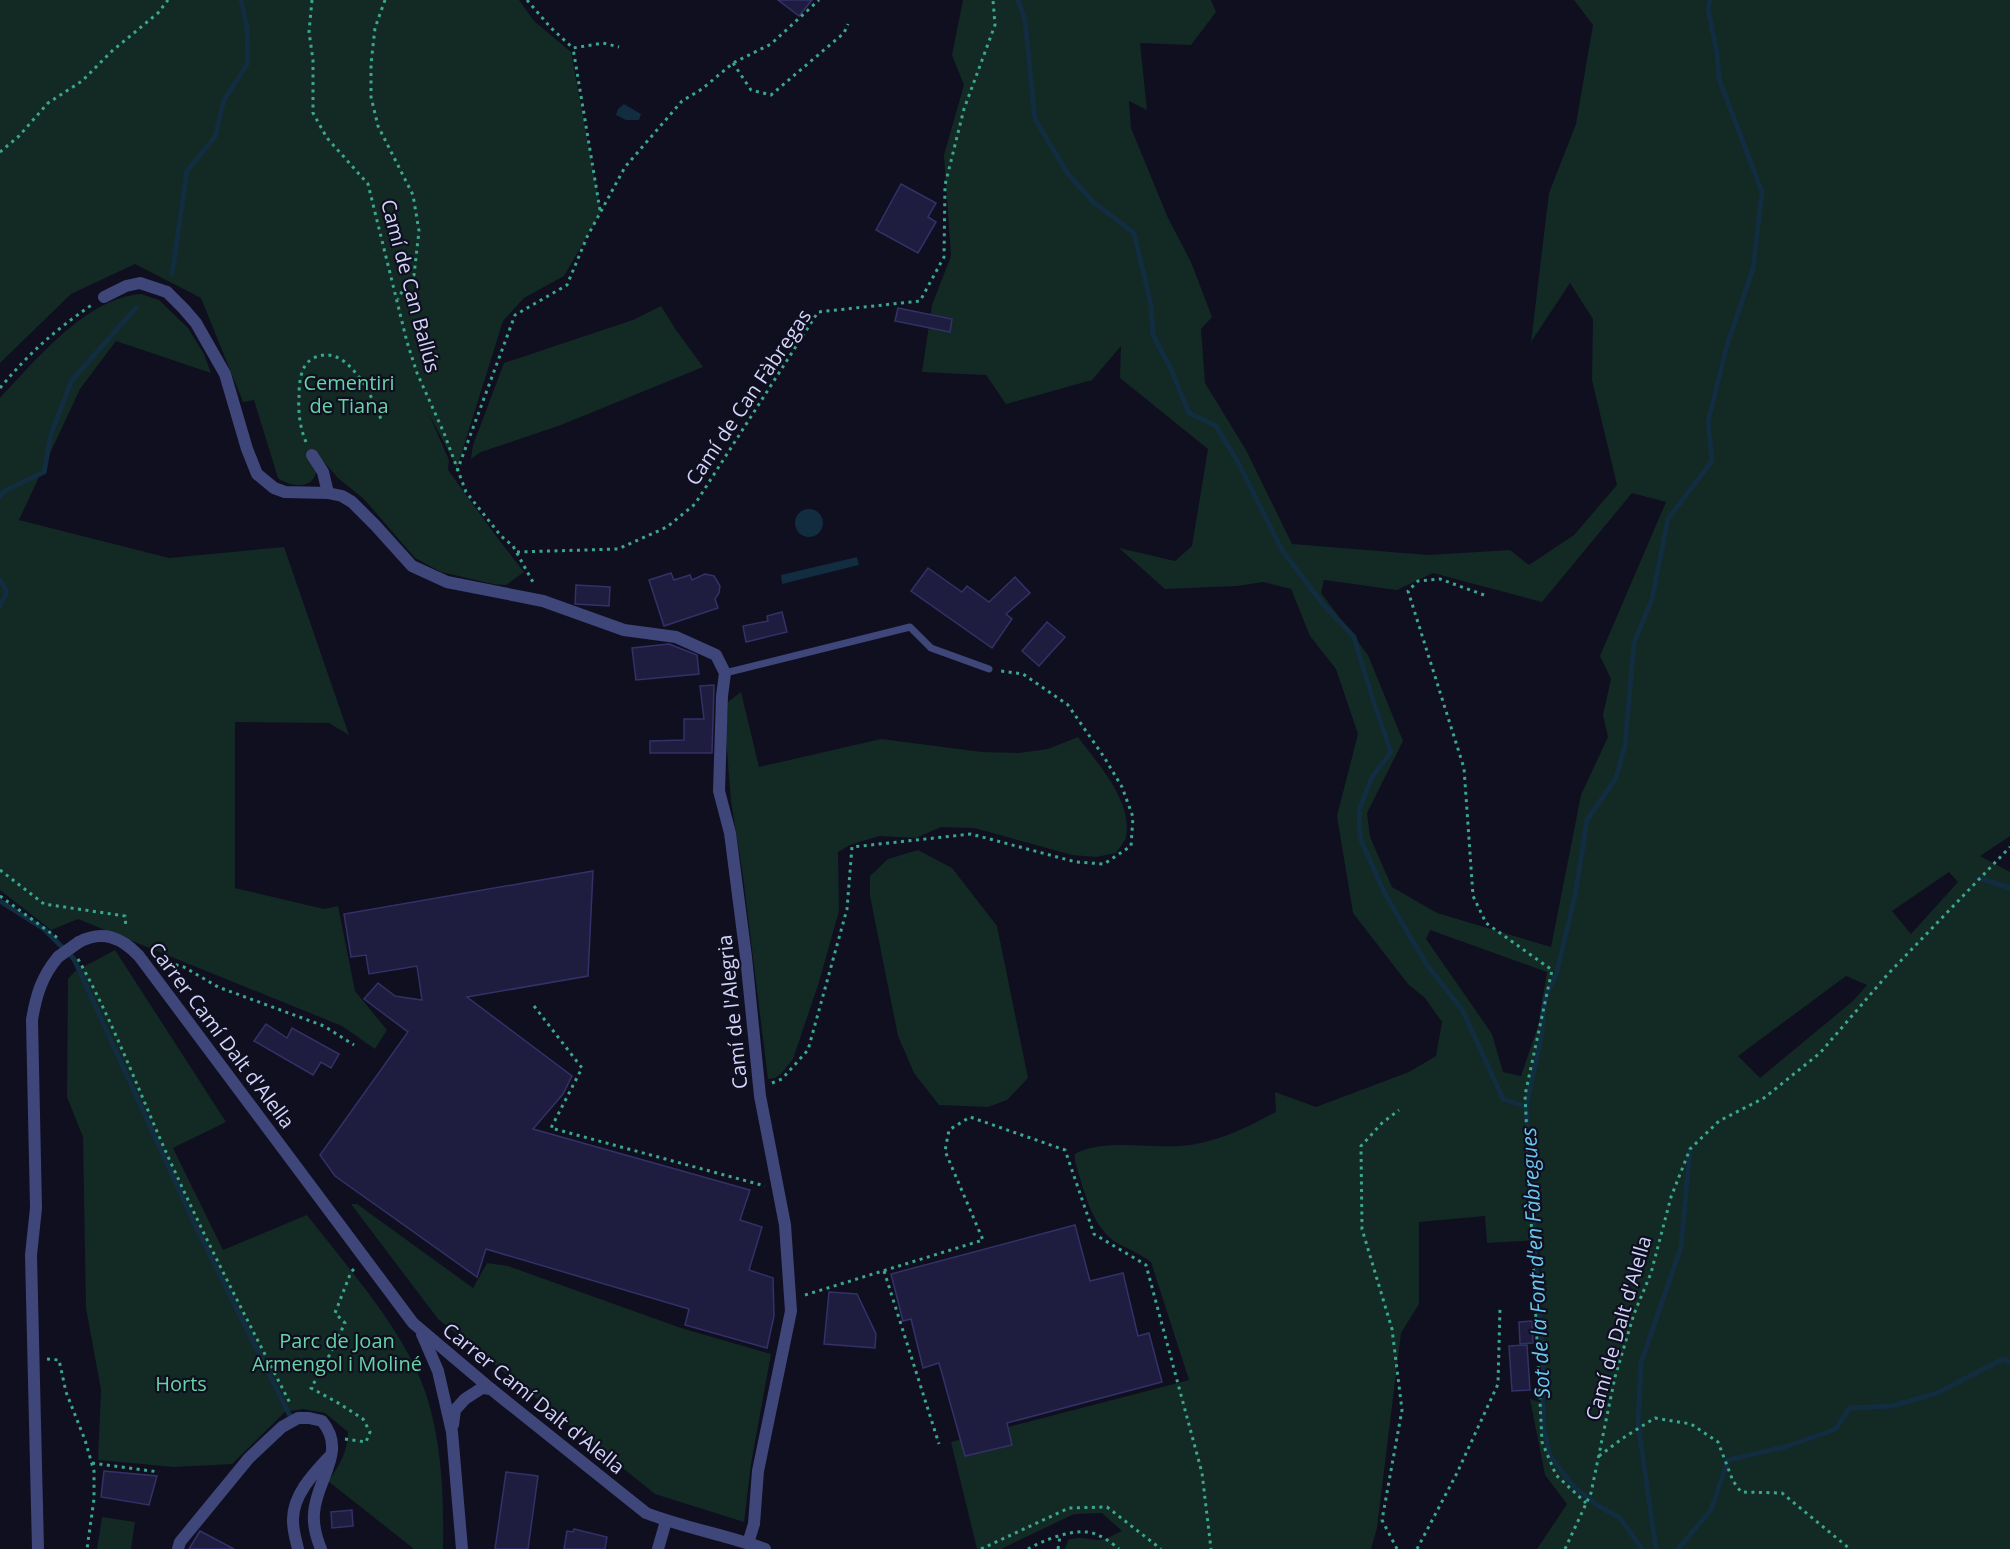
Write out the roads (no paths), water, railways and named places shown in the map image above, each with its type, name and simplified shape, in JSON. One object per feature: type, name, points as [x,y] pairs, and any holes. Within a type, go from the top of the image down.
[{"type":"street","points":[[104,297],[126,286],[140,283],[167,292],[196,323],[225,374],[247,449],[257,474],[274,488],[285,492],[328,493],[342,496],[352,502],[412,566],[426,574],[447,582],[543,601],[624,630],[676,637],[716,655],[725,673]]},
{"type":"street","points":[[312,455],[323,472],[328,493]]},
{"type":"street","name":"Camí de l'Alegria","points":[[725,673],[722,696],[719,791],[730,833],[746,957],[759,1088],[785,1225],[791,1311],[758,1471],[754,1524],[748,1543]]},
{"type":"street","name":"Carrer Camí Dalt d'Alella","points":[[38,1549],[31,1255],[36,1208],[32,1020],[35,1000],[50,966],[58,957],[79,942],[95,936],[109,936],[127,944],[139,956],[420,1330],[646,1513],[666,1521],[765,1549]]},
{"type":"street","points":[[420,1330],[438,1371],[452,1432],[462,1549]]},
{"type":"street","points":[[452,1432],[456,1410],[465,1399],[482,1388],[491,1389]]},
{"type":"street","points":[[178,1549],[180,1542],[249,1458],[282,1426],[298,1418],[322,1421],[333,1437],[332,1454],[314,1512],[314,1526],[321,1549]]},
{"type":"street","points":[[298,1549],[292,1523],[296,1503],[311,1478],[332,1454]]},
{"type":"street","points":[[658,1549],[666,1521]]},
{"type":"lane","points":[[725,673],[910,627],[931,648],[989,669]]},
{"type":"water","points":[[624,104],[641,114],[639,120],[626,120],[616,115],[618,109]]},
{"type":"water","points":[[809,509],[819,513],[823,523],[819,533],[809,537],[799,533],[795,523],[799,513]]},
{"type":"water","points":[[857,557],[859,565],[782,584],[781,575]]},
{"type":"waterway","points":[[172,274],[187,171],[215,137],[224,100],[248,63],[247,28],[241,0]]},
{"type":"waterway","name":"Sot de la Font d'en Fàbregues","points":[[1018,0],[1025,20],[1035,119],[1068,174],[1093,202],[1134,233],[1151,305],[1153,335],[1171,369],[1189,413],[1216,426],[1238,462],[1282,550],[1322,603],[1354,637],[1391,752],[1372,777],[1359,810],[1360,838],[1385,894],[1427,965],[1463,1011],[1503,1099],[1526,1107],[1543,1362],[1543,1425],[1550,1456],[1575,1488],[1597,1505],[1620,1518],[1642,1549]]},
{"type":"waterway","points":[[1526,1107],[1541,1038],[1545,998],[1556,975],[1575,896],[1587,820],[1616,778],[1625,745],[1634,643],[1652,599],[1668,519],[1712,461],[1708,422],[1727,345],[1753,269],[1762,192],[1719,79],[1717,53],[1708,9],[1710,0]]},
{"type":"waterway","points":[[0,497],[4,491],[44,472],[51,434],[72,380],[136,308]]},
{"type":"waterway","points":[[0,580],[7,592],[0,606]]},
{"type":"waterway","points":[[1979,878],[2010,888]]},
{"type":"waterway","points":[[0,901],[44,929],[74,959],[196,1227],[292,1420]]},
{"type":"waterway","points":[[1656,1549],[1638,1423],[1641,1363],[1681,1247],[1690,1149]]},
{"type":"waterway","points":[[1678,1549],[1711,1510],[1728,1460],[1785,1447],[1836,1429],[1849,1408],[1892,1406],[1937,1393],[2003,1359],[2010,1362]]},
{"type":"park label","name":"Cementiri de Tiana","points":[[349,394]]},
{"type":"park label","name":"Parc de Joan Armengol i Moliné","points":[[337,1352]]},
{"type":"park label","name":"Horts","points":[[181,1383]]}]
